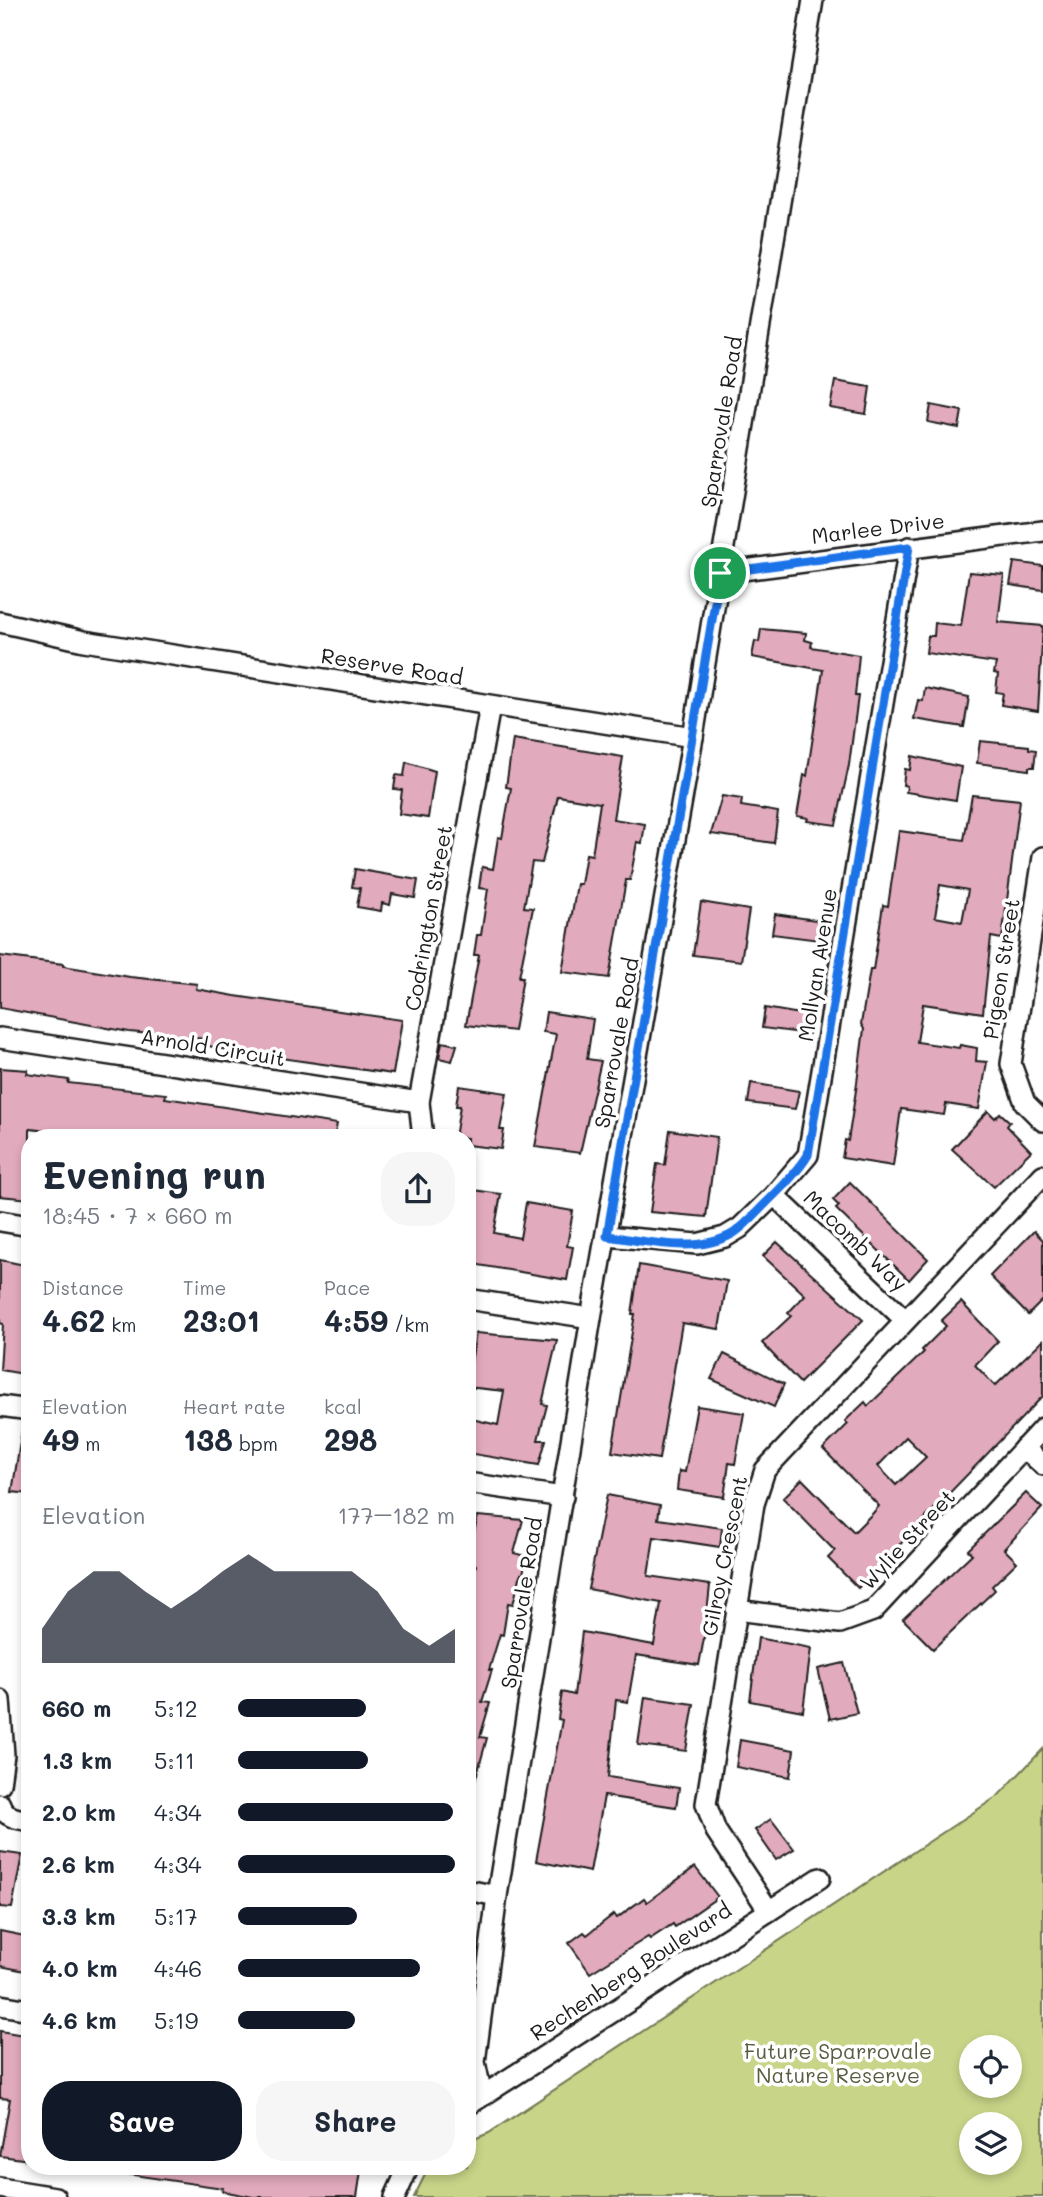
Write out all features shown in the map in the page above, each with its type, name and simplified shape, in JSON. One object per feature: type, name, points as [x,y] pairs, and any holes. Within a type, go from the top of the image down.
[{"type":"street","name":"Sparrovale Road","points":[[476,2054],[497,1896],[591,1318],[693,737],[813,0]]},
{"type":"street","name":"Marlee Drive","points":[[720,573],[1043,531]]},
{"type":"street","name":"Mollyan Avenue","points":[[607,1236],[686,1244],[712,1242],[740,1228],[775,1195],[807,1158],[909,547]]},
{"type":"street","name":"Reserve Road","points":[[0,622],[84,641],[693,737]]},
{"type":"street","name":"Reserve Road","points":[[0,634],[84,641]]},
{"type":"street","name":"Codrington Street","points":[[422,1129],[419,1102],[490,706]]},
{"type":"street","name":"Pigeon Street","points":[[1043,857],[1040,896],[1011,1064],[1026,1103],[1043,1121]]},
{"type":"street","name":"Arnold Circuit","points":[[0,1038],[419,1102]]},
{"type":"street","name":"Gilroy Crescent","points":[[769,1910],[716,1831],[706,1804],[754,1504],[765,1470],[904,1319],[1043,1175]]},
{"type":"street","name":"Macomb Way","points":[[775,1195],[904,1319]]},
{"type":"street","points":[[0,1221],[21,1224]]},
{"type":"street","points":[[476,1300],[591,1318]]},
{"type":"street","points":[[0,1406],[21,1409]]},
{"type":"street","name":"Wylie Street","points":[[736,1610],[840,1623],[873,1611],[1043,1428]]},
{"type":"street","points":[[1024,1448],[1043,1465]]},
{"type":"street","points":[[476,1484],[563,1497]]},
{"type":"street","points":[[0,1700],[4,1755],[0,1784]]},
{"type":"street","points":[[0,1804],[2,1811],[21,1820]]},
{"type":"street","name":"Rechenberg Boulevard","points":[[476,2099],[820,1878]]},
{"type":"street","points":[[476,1892],[497,1896]]},
{"type":"street","points":[[0,2005],[21,2008]]},
{"type":"street","points":[[396,2197],[406,2175]]},
{"type":"street","points":[[0,2188],[55,2197]]},
{"type":"green space","name":"Future Sparrovale Nature Reserve","points":[[1043,1749],[1043,2197],[414,2197],[425,2175],[476,2175],[476,2138],[489,2133],[998,1796]]},
{"type":"building","points":[[835,381],[870,387],[866,414],[830,408]]},
{"type":"building","points":[[931,405],[962,411],[959,428],[928,422]]},
{"type":"building","points":[[1014,562],[1043,566],[1043,590],[1010,585]]},
{"type":"building","points":[[969,572],[1004,575],[998,622],[1043,626],[1038,711],[1001,705],[1003,693],[996,692],[996,663],[926,653],[928,636],[934,636],[935,623],[961,626]]},
{"type":"building","points":[[761,629],[806,633],[805,640],[812,642],[811,647],[859,655],[855,696],[858,696],[849,765],[836,825],[807,821],[808,818],[797,816],[804,775],[807,776],[823,670],[752,657]]},
{"type":"building","points":[[925,688],[969,697],[964,727],[914,719],[918,700],[923,701]]},
{"type":"building","points":[[513,739],[623,757],[613,819],[645,824],[642,843],[637,842],[630,880],[626,880],[609,978],[562,972],[577,884],[581,884],[586,854],[592,855],[600,803],[558,796],[542,863],[532,862],[524,907],[533,908],[519,977],[523,977],[514,1031],[466,1025],[479,955],[474,955],[477,935],[481,935],[488,889],[479,888],[482,867],[493,869],[498,837],[502,838],[511,788],[506,787]]},
{"type":"building","points":[[980,741],[1029,746],[1029,749],[1036,750],[1034,767],[1029,767],[1029,770],[977,763]]},
{"type":"building","points":[[912,756],[961,767],[956,800],[906,792],[907,786],[903,785],[905,769],[910,770]]},
{"type":"building","points":[[406,762],[435,771],[428,818],[399,814],[402,790],[394,789],[396,775],[404,776]]},
{"type":"building","points":[[972,795],[1020,800],[1002,939],[991,937],[983,1013],[923,1004],[917,1042],[977,1048],[976,1061],[987,1062],[979,1109],[946,1104],[944,1115],[901,1109],[893,1166],[842,1158],[845,1140],[848,1141],[856,1090],[864,1029],[861,1024],[870,970],[873,970],[883,905],[888,906],[899,831],[964,840]],"holes":[[[940,885],[968,890],[962,922],[935,917]]]},
{"type":"building","points":[[722,796],[742,799],[741,806],[778,812],[774,843],[711,834]]},
{"type":"building","points":[[355,869],[418,880],[415,898],[392,894],[390,905],[382,903],[381,911],[357,907],[360,888],[352,887]]},
{"type":"building","points":[[701,902],[749,910],[741,961],[693,955]]},
{"type":"building","points":[[775,914],[823,921],[819,940],[772,934]]},
{"type":"building","points":[[0,956],[63,964],[130,977],[197,984],[196,989],[235,996],[402,1020],[393,1074],[232,1051],[204,1045],[205,1039],[129,1032],[0,1008]]},
{"type":"building","points":[[765,1008],[812,1016],[809,1034],[762,1028]]},
{"type":"building","points":[[546,1012],[593,1019],[587,1059],[601,1061],[580,1153],[535,1147],[556,1034],[543,1032]]},
{"type":"building","points":[[442,1042],[457,1045],[452,1061],[439,1058]]},
{"type":"building","points":[[0,1068],[28,1070],[27,1074],[69,1080],[68,1083],[166,1094],[165,1098],[337,1124],[336,1129],[21,1129],[21,1198],[0,1196]]},
{"type":"building","points":[[751,1083],[799,1091],[795,1109],[748,1103]]},
{"type":"building","points":[[459,1086],[507,1093],[500,1130],[504,1130],[501,1149],[476,1146],[476,1129],[456,1129],[460,1106],[456,1106]]},
{"type":"building","points":[[988,1111],[995,1118],[1000,1113],[1010,1122],[1007,1126],[1031,1151],[994,1187],[952,1149]]},
{"type":"building","points":[[670,1130],[717,1137],[706,1217],[650,1212],[657,1164],[665,1165]]},
{"type":"building","points":[[850,1182],[928,1259],[909,1280],[836,1209],[839,1206],[833,1200]]},
{"type":"building","points":[[476,1190],[501,1194],[494,1233],[520,1238],[526,1203],[573,1211],[567,1246],[573,1247],[567,1280],[476,1265]]},
{"type":"building","points":[[1034,1231],[1043,1240],[1043,1300],[1028,1315],[990,1276]]},
{"type":"building","points":[[777,1242],[863,1320],[800,1383],[762,1343],[791,1316],[788,1313],[805,1295],[763,1256]]},
{"type":"building","points":[[0,1260],[21,1264],[21,1374],[0,1370],[3,1324],[0,1323]]},
{"type":"building","points":[[639,1265],[727,1281],[719,1329],[682,1323],[659,1459],[612,1452],[635,1314],[632,1314]]},
{"type":"building","points":[[961,1302],[998,1341],[975,1365],[995,1386],[1043,1340],[1043,1396],[858,1588],[828,1558],[835,1551],[783,1498],[802,1479],[854,1532],[873,1513],[879,1506],[823,1449],[848,1424],[845,1421],[865,1402],[868,1406],[924,1352],[922,1350],[946,1326],[941,1321]],"holes":[[[906,1437],[926,1457],[896,1485],[878,1466]]]},
{"type":"building","points":[[476,1333],[557,1340],[542,1404],[547,1405],[538,1440],[546,1440],[539,1465],[476,1454],[476,1420],[498,1425],[504,1391],[476,1388]]},
{"type":"building","points":[[724,1354],[784,1384],[774,1407],[711,1379]]},
{"type":"building","points":[[697,1406],[744,1413],[735,1464],[729,1463],[724,1497],[677,1490],[679,1471],[685,1472]]},
{"type":"building","points":[[21,1436],[21,1493],[12,1492]]},
{"type":"building","points":[[1026,1493],[1042,1508],[1004,1549],[1017,1562],[992,1586],[995,1590],[933,1649],[903,1619],[972,1554],[968,1550]]},
{"type":"building","points":[[607,1495],[660,1505],[658,1519],[722,1528],[720,1547],[654,1537],[648,1576],[710,1585],[699,1665],[636,1655],[628,1702],[616,1700],[608,1777],[679,1788],[676,1807],[604,1796],[590,1872],[536,1861],[562,1720],[558,1719],[562,1692],[574,1695],[582,1632],[654,1645],[661,1603],[588,1589]]},
{"type":"building","points":[[478,1516],[523,1520],[514,1553],[526,1556],[523,1575],[521,1574],[513,1604],[508,1603],[503,1635],[500,1634],[489,1670],[492,1670],[482,1702],[490,1703],[480,1737],[487,1738],[476,1778],[476,1565]]},
{"type":"building","points":[[758,1638],[811,1648],[803,1711],[750,1701]]},
{"type":"building","points":[[844,1663],[857,1713],[830,1719],[818,1669]]},
{"type":"building","points":[[645,1697],[694,1704],[686,1751],[638,1745]]},
{"type":"building","points":[[740,1740],[794,1750],[790,1777],[736,1767]]},
{"type":"building","points":[[771,1819],[794,1849],[776,1860],[755,1830]]},
{"type":"building","points":[[0,1852],[21,1855],[12,1908],[0,1907]]},
{"type":"building","points":[[695,1867],[718,1897],[675,1927],[673,1924],[650,1939],[648,1937],[590,1973],[569,1943],[584,1932],[587,1935],[614,1914],[617,1918],[644,1898],[647,1902]]},
{"type":"building","points":[[0,1931],[21,1935],[21,1970],[0,1966]]},
{"type":"building","points":[[0,2031],[21,2034],[21,2159],[0,2156],[10,2099],[0,2098]]},
{"type":"building","points":[[133,2175],[360,2175],[357,2197],[253,2197],[222,2191],[223,2188]]},
{"type":"route","points":[[909,547],[807,1158],[775,1195],[740,1228],[725,1237],[712,1242],[686,1244],[607,1236],[693,737],[720,573],[909,547]]}]
